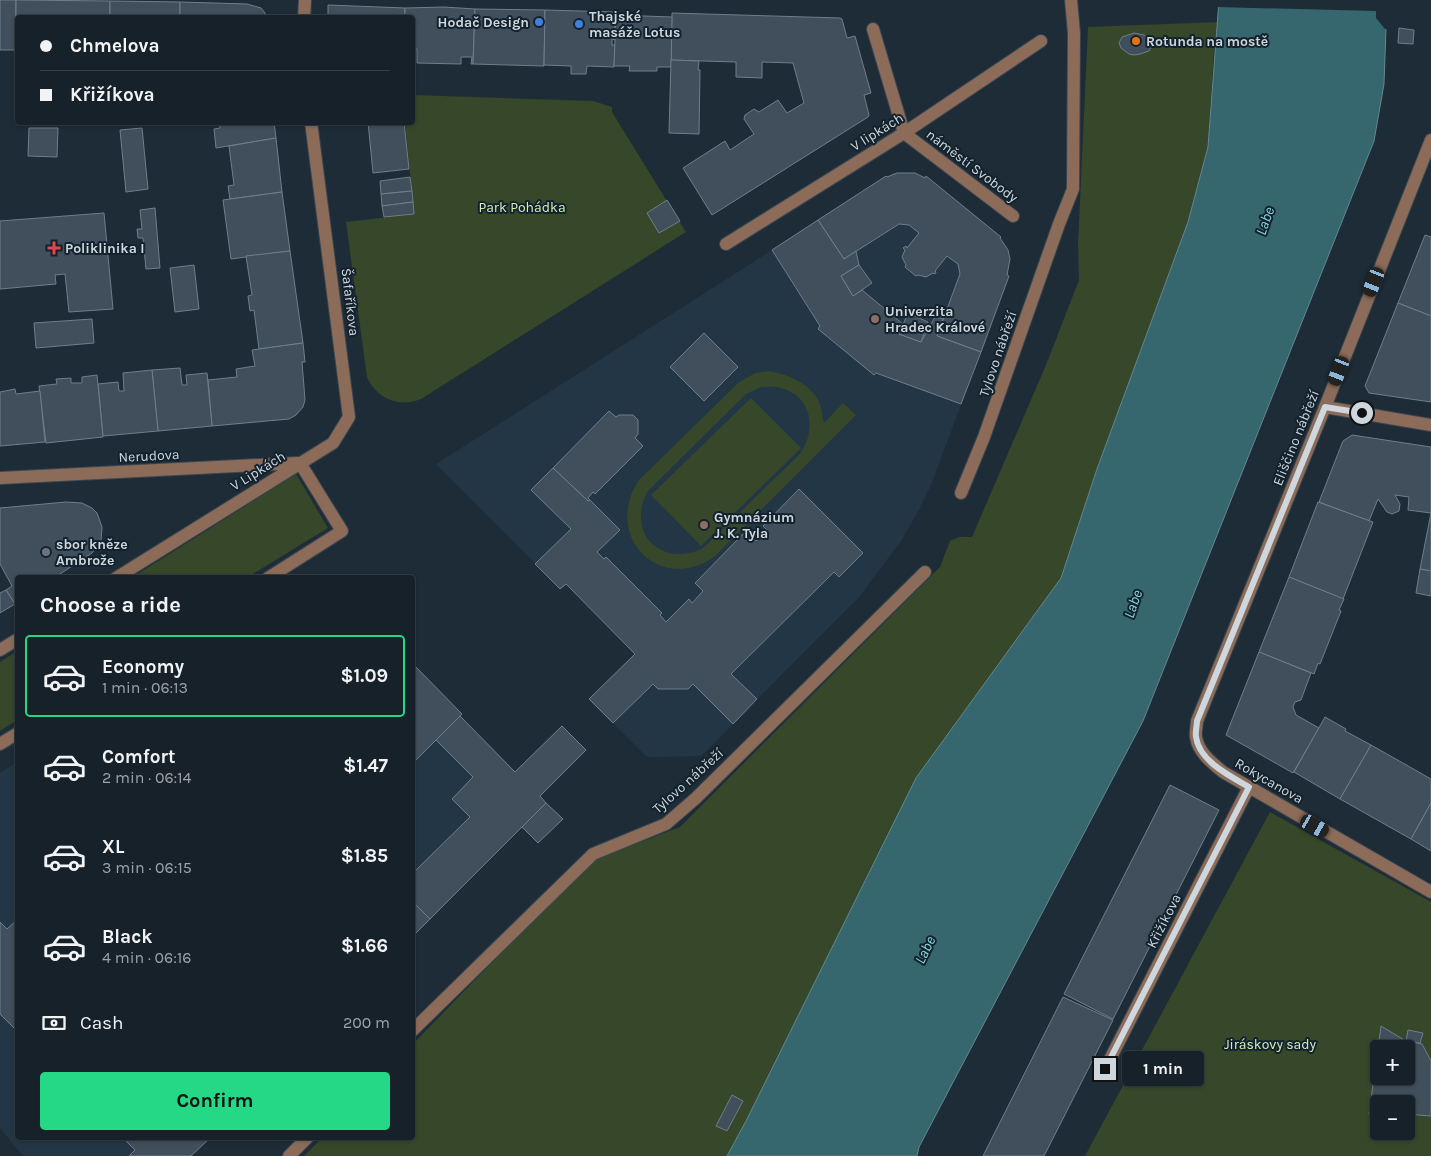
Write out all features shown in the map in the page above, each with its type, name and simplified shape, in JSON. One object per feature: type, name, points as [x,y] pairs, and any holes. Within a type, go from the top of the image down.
[{"type":"street","points":[[304,15],[305,0]]},
{"type":"street","name":"Tylovo nábřeží","points":[[961,493],[984,438],[1073,189],[1074,33],[1071,0]]},
{"type":"street","name":"náměstí Svobody","points":[[873,29],[904,133],[1013,216]]},
{"type":"street","name":"V lipkách","points":[[726,244],[904,133],[1042,41]]},
{"type":"street","name":"Šafaříkova","points":[[300,463],[332,443],[350,417],[311,125]]},
{"type":"street","name":"Eliščino nábřeží","points":[[1200,748],[1196,737],[1197,721],[1431,140]]},
{"type":"street","points":[[1325,407],[1431,425]]},
{"type":"street","name":"Nerudova","points":[[0,478],[300,463]]},
{"type":"street","name":"V Lipkách","points":[[121,575],[300,463],[342,531],[273,575]]},
{"type":"street","name":"Tylovo nábřeží","points":[[415,1028],[592,854],[666,824],[696,798],[925,572]]},
{"type":"street","points":[[0,650],[15,641]]},
{"type":"street","points":[[0,744],[15,735]]},
{"type":"street","name":"Rokycanova","points":[[1200,748],[1207,758],[1223,772],[1431,892]]},
{"type":"street","name":"Křižíkova","points":[[1105,1069],[1249,787]]},
{"type":"street","points":[[289,1156],[305,1140]]},
{"type":"shaded area","name":"Gymnázium J. K. Tyla","points":[[910,172],[926,177],[1001,237],[1008,250],[1010,259],[1007,275],[1009,276],[931,485],[901,541],[860,596],[701,756],[647,757],[589,699],[635,653],[567,585],[561,589],[436,464],[893,173]]},
{"type":"shaded area","points":[[415,665],[462,714],[461,716],[515,771],[562,726],[586,750],[540,796],[563,819],[538,843],[522,827],[415,935]]},
{"type":"shaded area","points":[[15,763],[15,1140],[208,1140],[191,1156],[23,1156],[0,1128],[0,773]]},
{"type":"green space","points":[[1218,22],[1214,52],[1208,147],[1188,222],[1097,469],[1061,578],[916,778],[727,1156],[304,1156],[320,1140],[415,1140],[415,1042],[563,889],[596,859],[680,827],[940,567],[950,541],[959,537],[972,537],[1046,365],[1079,280],[1078,244],[1088,27]]},
{"type":"green space","name":"Park Pohádka","points":[[415,95],[593,101],[612,107],[612,112],[686,232],[421,399],[413,402],[397,402],[389,400],[377,391],[367,377],[346,222],[414,214],[405,125],[415,125]]},
{"type":"green space","points":[[776,372],[799,381],[816,397],[820,404],[824,423],[843,403],[856,415],[714,557],[693,567],[674,569],[656,564],[642,553],[632,539],[627,521],[629,501],[639,480],[738,383],[755,373]],"holes":[[[761,387],[777,387],[789,391],[798,397],[804,405],[810,424],[805,445],[799,455],[703,548],[682,554],[661,550],[646,537],[642,527],[641,515],[647,492],[746,394]]]},
{"type":"green space","points":[[751,398],[801,448],[701,546],[651,495]]},
{"type":"green space","points":[[296,474],[328,528],[251,575],[136,575]]},
{"type":"green space","points":[[15,652],[15,721],[0,731],[0,662]]},
{"type":"green space","name":"Jiráskovy sady","points":[[1270,812],[1431,902],[1431,1156],[1085,1156]]},
{"type":"water","name":"Labe","points":[[1219,0],[1387,0],[1384,84],[1374,141],[1143,721],[919,1147],[917,1156],[727,1156],[916,778],[1061,578],[1097,469],[1188,222],[1208,147]]},
{"type":"pier","points":[[1216,0],[1389,0],[1389,30],[1385,29],[1376,18],[1376,11],[1216,7]]},
{"type":"building","points":[[0,0],[16,0],[15,50],[0,50]]},
{"type":"building","points":[[16,0],[110,1],[110,15],[16,15]]},
{"type":"building","points":[[110,1],[180,2],[180,15],[110,15]]},
{"type":"building","points":[[180,2],[247,4],[261,8],[265,15],[180,15]]},
{"type":"building","points":[[328,5],[405,8],[405,15],[328,15]]},
{"type":"building","points":[[444,7],[475,9],[473,64],[471,64],[472,57],[461,57],[461,64],[417,63],[415,15],[405,15],[405,8]]},
{"type":"building","points":[[475,9],[545,10],[544,66],[473,64]]},
{"type":"building","points":[[545,10],[615,12],[615,40],[612,39],[612,45],[615,45],[614,67],[587,66],[586,74],[571,74],[571,66],[544,65]]},
{"type":"building","points":[[672,13],[842,19],[847,38],[855,36],[871,93],[864,95],[868,117],[712,215],[683,168],[725,141],[730,150],[754,134],[744,119],[745,115],[754,109],[759,112],[778,100],[787,113],[804,103],[793,63],[762,62],[762,78],[736,77],[736,62],[671,60]]},
{"type":"building","points":[[616,15],[672,17],[671,67],[657,67],[657,71],[629,71],[630,66],[614,66]]},
{"type":"building","points":[[1399,28],[1414,30],[1413,44],[1398,43]]},
{"type":"building","points":[[1134,33],[1144,35],[1150,39],[1152,45],[1149,51],[1134,55],[1121,48],[1119,43],[1122,37]]},
{"type":"building","points":[[671,60],[699,61],[699,134],[669,133]]},
{"type":"building","points":[[220,125],[274,125],[276,138],[216,148],[214,129],[220,128]]},
{"type":"building","points":[[368,125],[404,125],[409,169],[373,173]]},
{"type":"building","points":[[29,128],[58,128],[57,157],[28,156]]},
{"type":"building","points":[[142,128],[148,189],[126,192],[120,130]]},
{"type":"building","points":[[276,138],[282,192],[230,199],[228,186],[234,185],[229,146]]},
{"type":"building","points":[[897,173],[915,173],[925,178],[926,176],[1001,237],[1008,250],[1010,259],[1007,275],[1009,276],[981,352],[937,336],[960,274],[958,264],[947,256],[935,271],[935,274],[933,273],[926,277],[916,276],[905,267],[906,265],[902,257],[905,250],[903,248],[906,246],[907,248],[919,233],[909,225],[899,224],[844,259],[818,220],[886,176]]},
{"type":"building","points":[[410,177],[412,191],[381,194],[380,181]]},
{"type":"building","points":[[412,191],[413,202],[382,206],[381,194]]},
{"type":"building","points":[[282,192],[290,251],[231,259],[223,200]]},
{"type":"building","points":[[667,200],[680,221],[659,233],[647,213]]},
{"type":"building","points":[[413,202],[414,214],[384,217],[382,206]]},
{"type":"building","points":[[155,208],[160,268],[146,269],[143,238],[138,238],[137,229],[142,229],[140,210]]},
{"type":"building","name":"Poliklinika I","points":[[104,213],[113,309],[69,312],[65,274],[55,275],[56,284],[0,289],[0,221]]},
{"type":"building","points":[[818,220],[844,259],[856,251],[859,265],[841,276],[853,296],[862,290],[904,325],[899,334],[921,342],[935,317],[943,319],[937,336],[981,352],[961,404],[876,373],[874,375],[818,329],[820,326],[772,250]]},
{"type":"building","points":[[1425,235],[1431,237],[1431,316],[1398,303]]},
{"type":"building","points":[[290,251],[303,343],[259,349],[254,310],[250,311],[248,296],[252,295],[246,256]]},
{"type":"building","points":[[194,265],[199,309],[175,312],[170,268]]},
{"type":"building","points":[[859,265],[872,283],[853,296],[841,276]]},
{"type":"building","points":[[1398,303],[1431,316],[1431,402],[1369,393],[1365,386]]},
{"type":"building","points":[[908,313],[928,322],[921,342],[899,334]]},
{"type":"building","points":[[92,319],[94,343],[36,348],[34,323]]},
{"type":"building","points":[[704,333],[738,367],[704,401],[670,367]]},
{"type":"building","points":[[303,343],[305,362],[302,362],[305,400],[303,407],[296,415],[289,419],[212,426],[208,380],[237,377],[236,369],[255,366],[252,350]]},
{"type":"building","points":[[180,368],[182,385],[187,385],[186,375],[207,373],[212,426],[158,431],[152,370]]},
{"type":"building","points":[[152,370],[158,431],[103,436],[98,384],[118,382],[119,391],[124,391],[123,373]]},
{"type":"building","points":[[97,375],[103,437],[46,443],[39,386],[57,384],[56,379],[71,378],[71,383],[82,383],[82,377]]},
{"type":"building","points":[[15,389],[16,394],[40,391],[45,442],[0,446],[0,392]]},
{"type":"building","points":[[609,411],[616,417],[619,415],[633,415],[638,420],[638,434],[635,438],[643,446],[595,494],[593,492],[588,501],[553,468]]},
{"type":"building","points":[[1352,435],[1431,447],[1431,513],[1408,510],[1409,497],[1395,495],[1400,504],[1399,511],[1392,514],[1387,512],[1378,499],[1369,521],[1319,502],[1343,441]]},
{"type":"building","points":[[553,468],[588,501],[590,500],[620,530],[597,552],[604,559],[606,557],[662,613],[660,615],[666,622],[689,599],[692,603],[703,591],[695,583],[746,531],[756,541],[767,530],[763,526],[799,489],[863,553],[839,577],[834,572],[731,674],[757,699],[733,724],[693,684],[688,689],[658,689],[653,684],[613,723],[589,699],[635,654],[566,584],[560,589],[535,564],[571,529],[531,490]]},
{"type":"building","name":"sbor kněze Ambrože","points":[[66,502],[82,503],[97,513],[102,527],[101,541],[92,553],[59,575],[15,575],[15,604],[6,590],[12,586],[0,564],[0,508]]},
{"type":"building","points":[[1318,502],[1373,522],[1343,599],[1289,577]]},
{"type":"building","points":[[1431,513],[1431,571],[1420,569]]},
{"type":"building","points":[[1420,569],[1431,571],[1431,596],[1416,593]]},
{"type":"building","points":[[1289,577],[1344,599],[1320,664],[1318,663],[1314,674],[1259,652]]},
{"type":"building","points":[[6,590],[15,604],[0,613],[0,593]]},
{"type":"building","points":[[1259,652],[1311,673],[1301,700],[1295,702],[1293,707],[1296,715],[1319,728],[1293,773],[1226,735]]},
{"type":"building","points":[[415,666],[462,714],[415,759]]},
{"type":"building","points":[[460,716],[515,772],[562,726],[586,750],[540,796],[546,803],[430,919],[415,904],[415,871],[470,817],[452,799],[473,777],[436,740]]},
{"type":"building","points":[[1325,717],[1346,729],[1345,731],[1371,745],[1340,799],[1294,772]]},
{"type":"building","points":[[1371,745],[1431,779],[1431,803],[1411,839],[1340,799]]},
{"type":"building","points":[[1170,785],[1219,810],[1113,1019],[1064,994]]},
{"type":"building","points":[[546,803],[563,819],[538,843],[522,827]]},
{"type":"building","points":[[1431,803],[1431,851],[1411,839]]},
{"type":"building","points":[[415,904],[430,919],[415,934]]},
{"type":"building","points":[[0,922],[7,929],[15,922],[15,1029],[0,1014]]},
{"type":"building","points":[[1063,997],[1113,1020],[1044,1156],[983,1156]]},
{"type":"building","points":[[1381,1026],[1404,1040],[1379,1040]]},
{"type":"building","points":[[1408,1030],[1423,1033],[1420,1043],[1415,1042],[1415,1040],[1406,1040]]},
{"type":"building","points":[[1415,1043],[1422,1044],[1431,1061],[1431,1116],[1415,1115],[1415,1095],[1372,1095],[1373,1085],[1415,1085]]},
{"type":"building","points":[[732,1095],[743,1101],[727,1131],[716,1126]]},
{"type":"building","points":[[125,1140],[208,1140],[191,1156],[129,1156],[135,1150]]},
{"type":"place","name":"Hodač Design","points":[[539,22]]},
{"type":"place","name":"Thajské masáže Lotus","points":[[579,24]]},
{"type":"place","name":"Rotunda na mostě","points":[[1136,41]]},
{"type":"place","name":"Poliklinika I","points":[[54,248]]},
{"type":"place","name":"Univerzita Hradec Králové","points":[[875,319]]},
{"type":"place","name":"Gymnázium J. K. Tyla","points":[[704,525]]},
{"type":"place","name":"sbor kněze Ambrože","points":[[46,552]]},
{"type":"route","points":[[1105,1069],[1249,787],[1223,772],[1207,758],[1200,748],[1196,737],[1197,721],[1325,407],[1362,413]]}]
